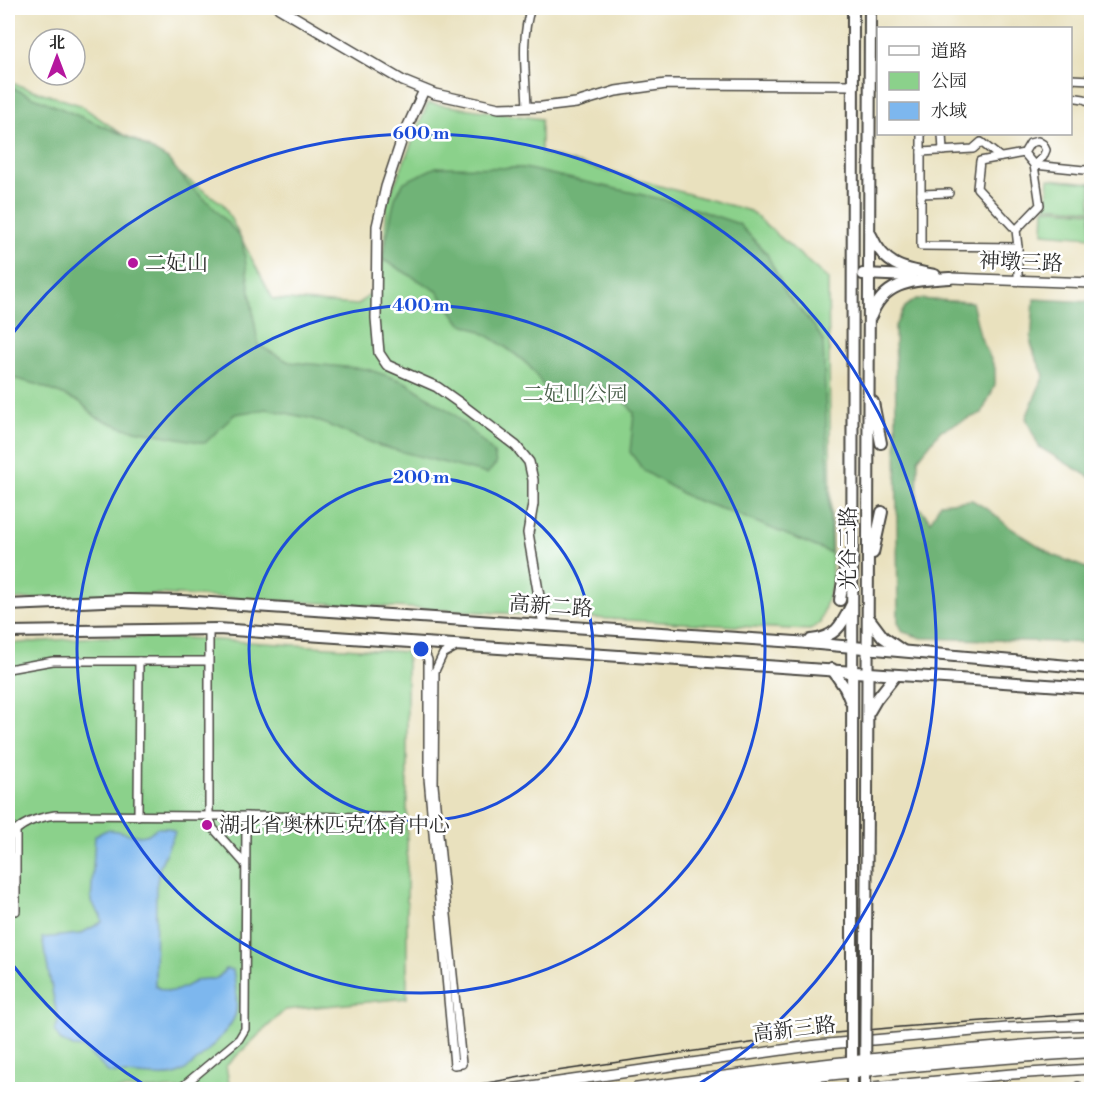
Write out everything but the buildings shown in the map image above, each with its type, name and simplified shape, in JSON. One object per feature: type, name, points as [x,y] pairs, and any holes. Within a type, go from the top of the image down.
[{"type":"highway","name":"高新三路","points":[[634,1089],[936,1053],[1092,1042]]},
{"type":"highway","points":[[699,1089],[925,1063],[1092,1051]]},
{"type":"main road","name":"光谷三路","points":[[852,1089],[853,8]]},
{"type":"main road","name":"光谷三路","points":[[866,1089],[870,8]]},
{"type":"main road","points":[[871,47],[877,8]]},
{"type":"main road","points":[[869,230],[887,259],[902,269],[950,278]]},
{"type":"main road","points":[[853,274],[950,278]]},
{"type":"main road","points":[[868,324],[876,304],[884,294],[899,284],[950,278]]},
{"type":"main road","points":[[868,380],[881,442]]},
{"type":"main road","points":[[868,573],[882,512]]},
{"type":"main road","points":[[840,600],[851,529]]},
{"type":"main road","name":"高新二路","points":[[8,605],[128,600],[181,601],[796,642],[1092,668]]},
{"type":"main road","points":[[796,642],[831,635],[841,626],[852,603]]},
{"type":"main road","points":[[868,617],[891,644],[908,653]]},
{"type":"main road","points":[[8,632],[209,629],[1092,688]]},
{"type":"main road","points":[[832,669],[846,688],[852,706]]},
{"type":"main road","points":[[868,715],[876,700],[895,676]]},
{"type":"street","points":[[279,8],[386,72],[424,90],[500,108],[576,103],[616,91],[666,84],[854,85]]},
{"type":"street","points":[[527,107],[525,39],[527,17],[531,8]]},
{"type":"street","points":[[1072,79],[1092,80]]},
{"type":"street","points":[[424,90],[402,139],[386,187],[377,226],[376,318],[379,353],[387,365],[436,387],[461,404],[516,446],[529,462],[533,480],[533,504],[528,533],[544,625]]},
{"type":"street","points":[[1072,97],[1092,102]]},
{"type":"street","points":[[921,135],[921,246],[1018,248]]},
{"type":"street","points":[[942,135],[943,151]]},
{"type":"street","points":[[1018,280],[1017,230],[977,189],[980,161],[1024,153],[1030,144],[1038,141],[1046,150],[1043,157],[1034,165]]},
{"type":"street","points":[[921,152],[973,149],[981,142],[1000,158]]},
{"type":"street","points":[[1017,230],[1040,205],[1034,165],[1024,153]]},
{"type":"street","points":[[1034,165],[1092,169]]},
{"type":"street","points":[[921,194],[949,193]]},
{"type":"street","name":"神墩三路","points":[[950,278],[1092,283]]},
{"type":"street","points":[[209,629],[209,816],[213,828],[245,864]]},
{"type":"street","points":[[406,641],[425,653],[428,660],[428,778],[454,1065],[462,1064],[434,785],[434,752],[435,671],[443,654],[459,646]]},
{"type":"street","points":[[138,816],[139,661]]},
{"type":"street","points":[[8,669],[53,662],[208,662]]},
{"type":"street","points":[[8,838],[35,818],[55,815],[394,817]]},
{"type":"street","points":[[175,1089],[183,1086],[230,1047],[245,1029],[246,816]]},
{"type":"street","points":[[8,825],[16,830]]},
{"type":"street","points":[[8,906],[16,911],[16,830]]},
{"type":"street","name":"高新三路","points":[[503,1089],[817,1045],[1007,1028],[1092,1025]]},
{"type":"street","points":[[841,1089],[1092,1069]]},
{"type":"green space","name":"二妃山公园","points":[[8,82],[80,105],[223,204],[273,299],[358,305],[381,283],[387,203],[428,103],[541,119],[541,153],[750,211],[828,279],[832,584],[820,623],[810,630],[159,594],[8,600]]},
{"type":"green space","points":[[8,86],[133,139],[168,159],[187,183],[242,239],[258,345],[289,362],[367,369],[405,382],[454,414],[494,453],[496,464],[487,474],[380,446],[313,419],[267,409],[235,414],[205,443],[124,428],[96,417],[80,402],[36,384],[8,377]]},
{"type":"green space","points":[[436,167],[524,168],[674,202],[739,224],[767,254],[787,295],[823,340],[831,553],[739,515],[690,498],[644,471],[630,452],[634,413],[617,392],[598,388],[577,397],[551,397],[523,361],[486,335],[461,324],[437,291],[382,259],[395,198],[404,182]]},
{"type":"green space","points":[[1049,179],[1091,183],[1091,210],[1046,206]]},
{"type":"green space","points":[[1044,208],[1091,212],[1091,237],[1043,233]]},
{"type":"green space","points":[[916,299],[972,302],[980,336],[995,368],[995,385],[982,413],[941,430],[918,459],[917,505],[931,521],[940,503],[972,500],[1053,555],[1091,570],[1091,643],[922,638],[903,632],[898,622],[895,326],[905,307]]},
{"type":"green space","points":[[1034,299],[1091,302],[1091,478],[1039,447],[1026,418],[1044,375],[1031,343]]},
{"type":"green space","name":"湖北省奥林匹克体育中心","points":[[95,637],[169,637],[407,652],[407,998],[285,1010],[226,1066],[230,1089],[8,1090],[8,644]]},
{"type":"water","points":[[156,828],[168,828],[175,832],[160,866],[156,887],[155,986],[167,991],[176,991],[201,979],[215,979],[225,969],[233,970],[236,1012],[220,1038],[182,1072],[169,1076],[109,1073],[84,1048],[73,1047],[60,1040],[55,1031],[58,1021],[42,938],[80,934],[102,922],[101,916],[91,902],[95,836],[109,830],[140,836],[151,833]]},
{"type":"tram line","points":[[433,1090],[792,1037],[1092,1013]]},
{"type":"place","name":"二妃山","points":[[133,263]]},
{"type":"place","name":"湖北省奥林匹克体育中心","points":[[207,825]]}]
